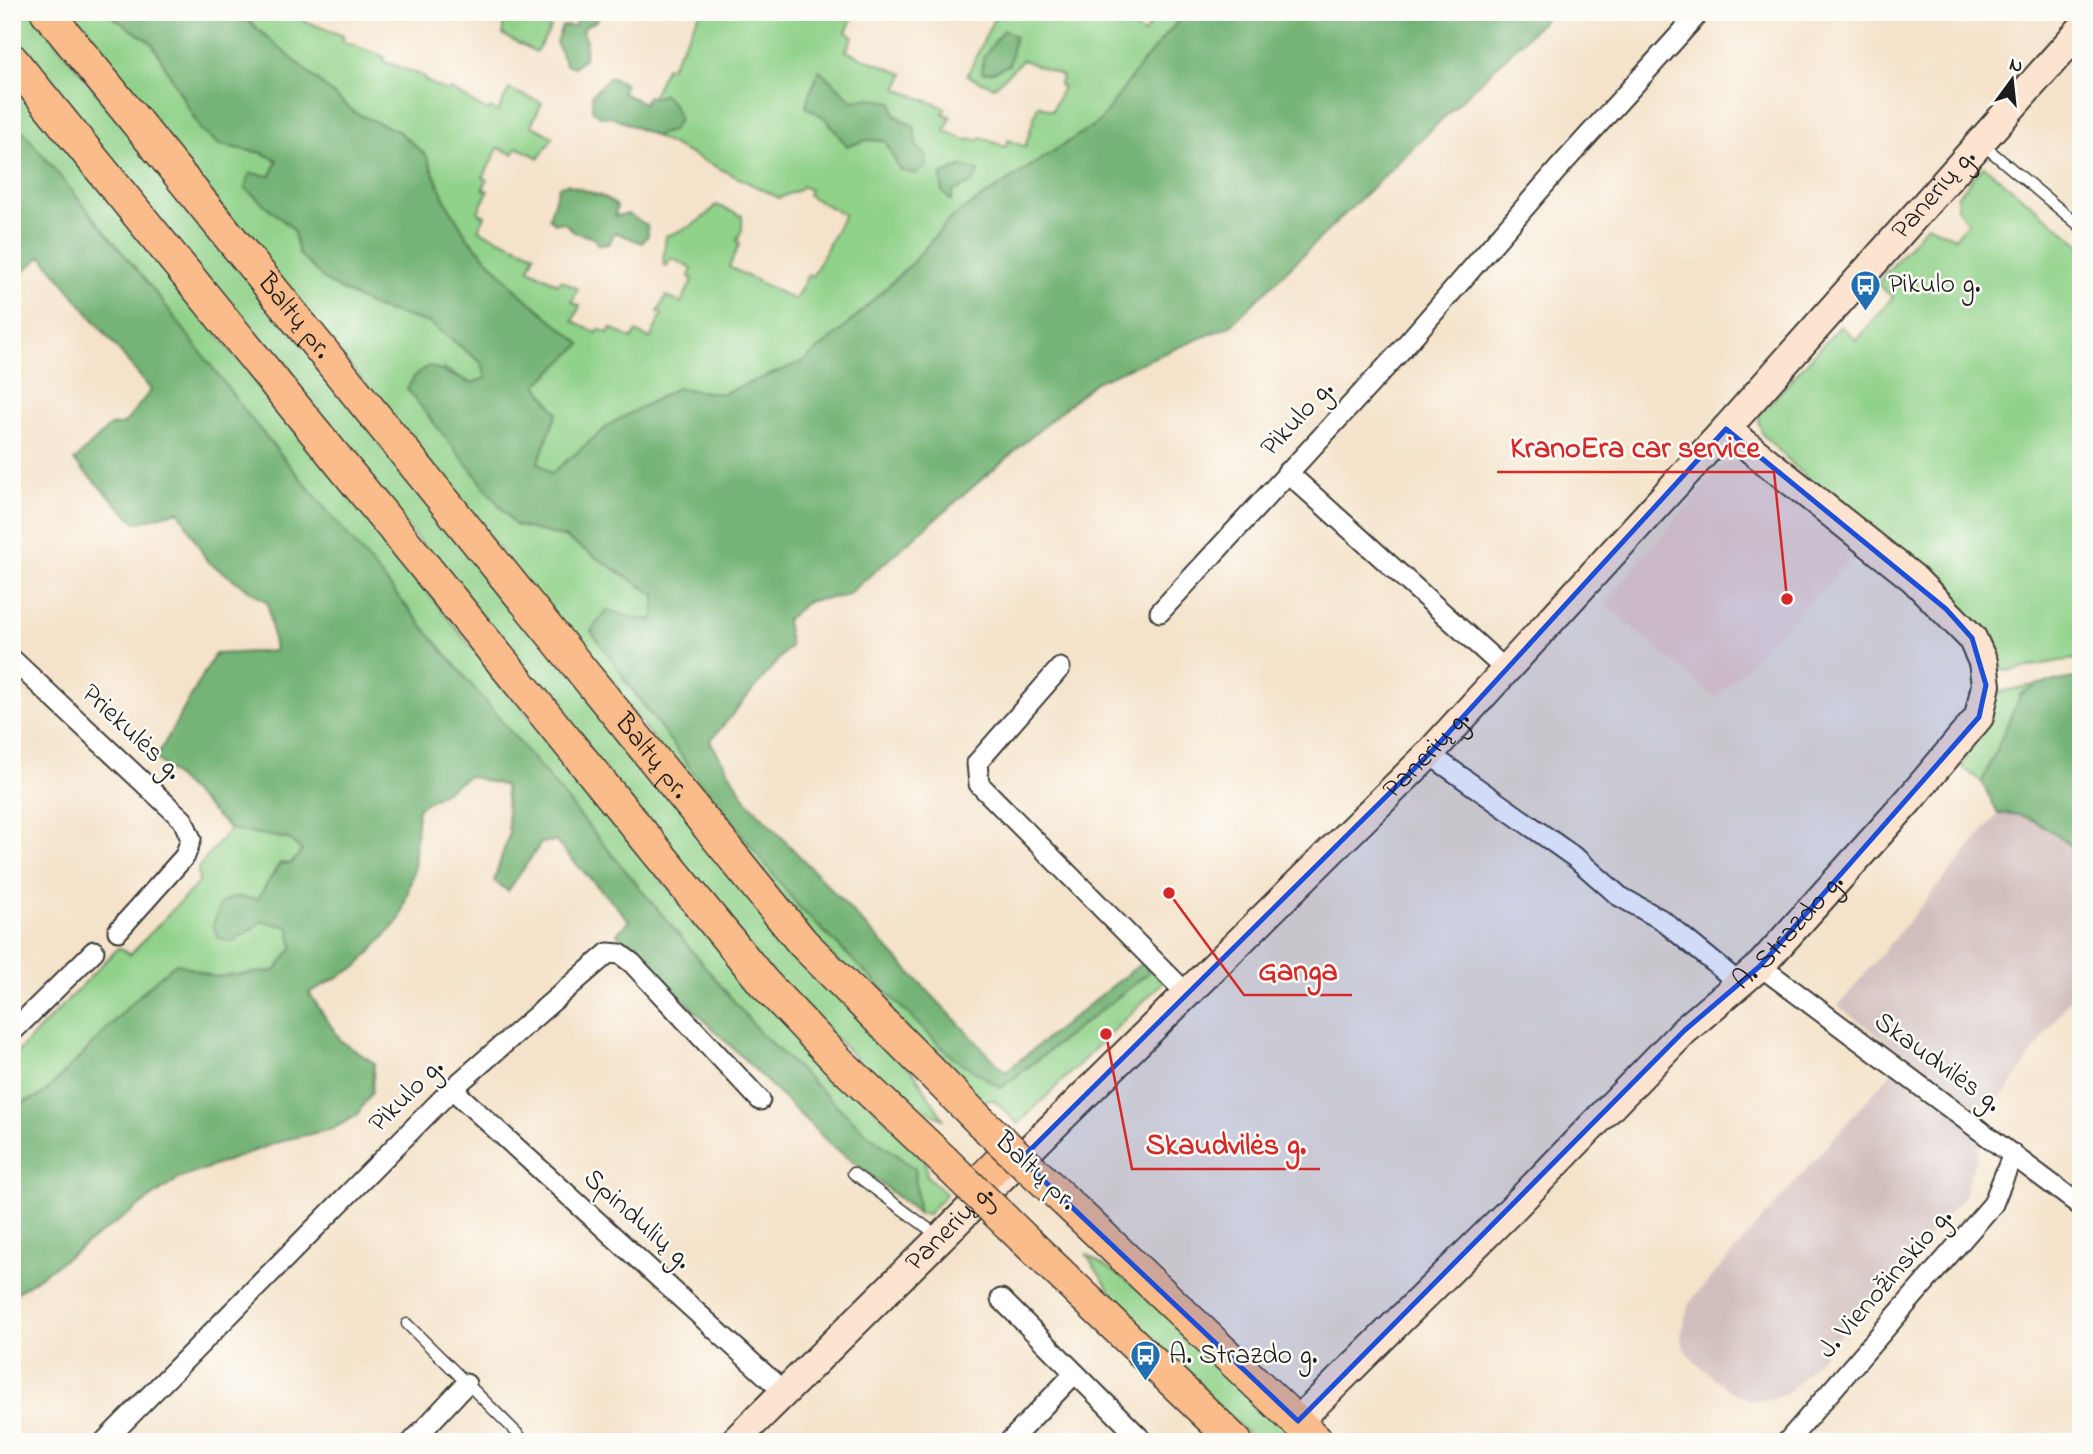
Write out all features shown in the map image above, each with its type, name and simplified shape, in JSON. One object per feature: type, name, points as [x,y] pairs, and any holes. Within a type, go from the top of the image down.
[{"type":"main road","name":"Baltų pr.","points":[[47,12],[802,942],[980,1121],[1308,1431]]},
{"type":"main road","name":"Panerių g.","points":[[734,1442],[1429,754],[1726,429],[1982,144],[2081,29]]},
{"type":"main road","name":"Baltų pr.","points":[[12,60],[669,871],[762,982],[839,1062],[1236,1442]]},
{"type":"main road","name":"A. Strazdo g.","points":[[1308,1431],[1512,1209],[1685,1030],[1749,974],[1979,717],[1986,685],[1983,663],[1972,638],[1913,578],[1726,429]]},
{"type":"main road","points":[[972,1189],[1011,1150]]},
{"type":"street","name":"Pikulo g.","points":[[1160,612],[1396,355],[1558,169],[1700,12]]},
{"type":"street","points":[[1287,472],[1507,671]]},
{"type":"street","name":"Priekulės g.","points":[[12,659],[183,820],[191,839],[185,856],[118,931]]},
{"type":"street","points":[[1060,668],[977,763],[979,784],[1188,995]]},
{"type":"street","name":"Skaudvilės g.","points":[[1429,754],[1577,859],[1619,896],[1749,974],[2012,1154],[2081,1206]]},
{"type":"street","points":[[12,1032],[94,951]]},
{"type":"street","name":"Pikulo g.","points":[[104,1442],[452,1089],[608,953],[620,954],[632,963],[760,1100]]},
{"type":"street","name":"Spindulių g.","points":[[452,1089],[784,1392]]},
{"type":"street","name":"J. Vienožinskio g.","points":[[1787,1442],[1993,1204],[2012,1154]]},
{"type":"street","points":[[1001,1299],[1144,1442]]},
{"type":"street","points":[[1009,1442],[1074,1374]]},
{"type":"street","points":[[412,1442],[466,1384]]},
{"type":"lane","points":[[1982,144],[2081,227]]},
{"type":"lane","points":[[853,1173],[941,1238]]},
{"type":"lane","points":[[407,1324],[520,1436]]},
{"type":"highlighted area","points":[[1726,429],[1946,609],[1972,638],[1986,685],[1979,717],[1969,731],[1760,966],[1685,1030],[1298,1421],[1021,1159],[1429,754]]},
{"type":"shaded area","points":[[1745,462],[1859,551],[1716,698],[1604,604],[1716,472],[1728,463]]},
{"type":"shaded area","points":[[2011,812],[2028,817],[2081,853],[2081,982],[2007,1091],[1991,1105],[1972,1105],[1838,1006],[1998,814]]},
{"type":"shaded area","points":[[1895,1068],[1984,1133],[1963,1197],[1789,1392],[1767,1401],[1750,1400],[1731,1391],[1697,1364],[1684,1348],[1681,1332],[1689,1303]]},
{"type":"green space","points":[[12,12],[31,12],[334,384],[915,1074],[944,1120],[883,1086],[759,960],[12,39]]},
{"type":"green space","points":[[63,12],[105,12],[152,43],[201,130],[220,145],[262,153],[277,160],[271,176],[245,188],[294,229],[299,254],[374,307],[430,323],[482,363],[486,378],[471,383],[444,369],[515,525],[564,537],[655,595],[654,619],[640,620],[607,610],[623,679],[800,908],[951,1056],[1001,1088],[1146,975],[1149,966],[1163,982],[1018,1124],[994,1100],[979,1101],[820,944]]},
{"type":"green space","points":[[105,12],[238,12],[355,113],[398,131],[426,155],[445,200],[467,237],[517,291],[581,344],[537,385],[557,413],[538,462],[551,474],[612,423],[677,388],[722,394],[804,361],[841,331],[912,263],[951,218],[1100,121],[1142,63],[1186,12],[1552,12],[1230,326],[1095,382],[846,596],[808,601],[786,620],[790,646],[710,741],[747,801],[1005,1072],[1140,964],[1149,966],[1147,974],[1001,1088],[951,1056],[800,908],[698,779],[591,631],[607,610],[640,620],[654,619],[655,595],[564,537],[515,525],[407,389],[416,374],[429,366],[471,383],[486,378],[482,363],[430,323],[374,307],[327,282],[299,254],[293,229],[245,188],[250,173],[271,176],[277,160],[262,153],[220,145],[201,130],[152,43]]},
{"type":"green space","points":[[238,12],[297,12],[303,17],[302,20],[344,36],[342,41],[385,57],[383,61],[425,77],[424,80],[448,92],[450,89],[488,111],[490,108],[498,112],[509,89],[542,103],[531,125],[553,137],[539,158],[517,147],[513,154],[498,148],[483,178],[487,180],[483,189],[488,191],[478,212],[485,216],[478,230],[535,254],[529,269],[558,284],[561,280],[578,289],[572,302],[580,306],[573,321],[597,333],[599,329],[608,333],[611,328],[632,339],[636,332],[650,339],[662,314],[658,312],[666,296],[681,303],[693,279],[689,277],[692,268],[671,258],[667,266],[663,264],[666,236],[694,224],[716,205],[742,216],[742,230],[737,241],[740,243],[729,267],[795,300],[808,275],[812,277],[844,215],[808,195],[810,190],[802,186],[799,190],[779,198],[654,136],[671,131],[655,98],[652,98],[666,67],[670,68],[701,12],[855,12],[846,32],[853,36],[846,51],[904,74],[897,89],[946,108],[943,113],[951,117],[945,131],[968,141],[970,138],[978,141],[981,137],[1005,147],[1008,140],[1025,147],[1038,105],[1052,111],[1063,87],[1059,85],[1063,76],[1023,60],[994,87],[967,76],[997,12],[1103,12],[1144,34],[1158,12],[1186,12],[1142,63],[1100,121],[951,218],[912,263],[841,331],[804,361],[722,394],[677,388],[612,423],[551,474],[538,462],[557,413],[537,385],[581,344],[517,291],[467,237],[445,200],[426,155],[398,131],[355,113]],"holes":[[[819,70],[853,102],[870,98],[914,127],[916,146],[926,156],[900,170],[885,141],[867,140],[847,146],[825,118],[806,106]]]},
{"type":"green space","points":[[577,12],[602,12],[597,21],[587,25],[582,31],[586,38],[585,57],[574,67],[566,65],[556,42],[562,26],[575,26]]},
{"type":"green space","points":[[503,13],[529,18],[551,28],[536,52],[503,35]]},
{"type":"green space","points":[[1003,30],[1015,36],[1009,65],[993,72],[982,73],[983,58]]},
{"type":"green space","points":[[819,70],[853,101],[870,98],[892,102],[895,116],[914,127],[916,146],[926,156],[926,167],[914,174],[900,170],[885,141],[867,140],[847,146],[825,118],[806,107]]},
{"type":"green space","points":[[609,77],[626,84],[622,93],[644,103],[648,96],[655,98],[663,94],[673,104],[679,120],[671,131],[654,136],[613,117],[600,116],[592,110],[592,95]]},
{"type":"green space","points":[[12,82],[706,935],[925,1160],[927,1176],[946,1194],[927,1215],[918,1213],[915,1169],[865,1132],[760,1033],[252,420],[160,298],[12,118]]},
{"type":"green space","points":[[12,118],[160,298],[252,420],[760,1033],[865,1132],[915,1169],[918,1213],[830,1144],[617,934],[629,920],[555,841],[541,843],[508,891],[494,881],[509,834],[505,786],[469,776],[418,808],[414,870],[400,919],[358,966],[309,993],[341,1041],[374,1063],[372,1092],[356,1116],[332,1129],[284,1140],[178,1179],[12,1296],[12,1110],[45,1092],[141,994],[176,963],[214,977],[275,971],[293,947],[289,927],[263,921],[233,942],[218,938],[213,925],[221,903],[234,897],[258,899],[280,863],[291,864],[302,851],[289,839],[230,829],[156,758],[215,654],[275,651],[268,603],[207,561],[179,511],[136,523],[74,461],[110,426],[124,424],[151,390],[42,256],[12,280]]},
{"type":"green space","points":[[963,166],[979,171],[972,183],[953,191],[951,201],[942,191],[941,175]]},
{"type":"green space","points":[[1984,166],[2081,245],[2081,659],[2004,671],[1763,435],[1758,422],[1760,414],[1840,326],[1857,340],[1893,297],[1877,284],[1927,225],[1955,238],[1968,223],[1957,208],[1958,195]]},
{"type":"green space","points":[[567,184],[606,198],[617,206],[615,216],[628,214],[647,225],[648,235],[642,243],[615,232],[609,244],[598,245],[594,238],[574,232],[565,223],[555,223],[549,218],[559,186]]},
{"type":"green space","points":[[2081,677],[2081,853],[2032,820],[1998,814],[1982,782],[2021,694],[2039,684]]},
{"type":"green space","points":[[2039,684],[2021,694],[1982,782],[1962,767],[1994,693]]},
{"type":"green space","points":[[230,829],[290,839],[302,851],[291,864],[280,863],[258,899],[234,897],[242,933],[263,921],[289,927],[293,947],[275,971],[214,977],[176,963],[141,994],[45,1092],[12,1110],[12,1058],[119,947],[130,955],[199,882],[198,868]]},
{"type":"green space","points":[[1086,1254],[1149,1295],[1303,1442],[1256,1442],[1127,1316]]},
{"type":"place","name":"Pikulo g.","points":[[1865,312]]},
{"type":"place","name":"KranoEra car service","points":[[1787,599]]},
{"type":"place","name":"Ganga","points":[[1169,893]]},
{"type":"place","name":"Skaudvilės g.","points":[[1106,1034]]},
{"type":"place","name":"A. Strazdo g.","points":[[1146,1383]]}]
